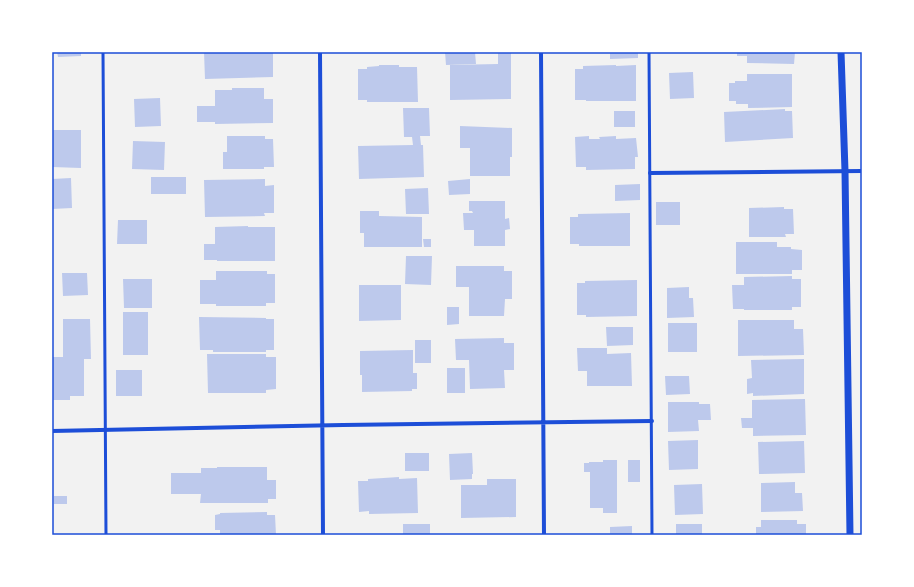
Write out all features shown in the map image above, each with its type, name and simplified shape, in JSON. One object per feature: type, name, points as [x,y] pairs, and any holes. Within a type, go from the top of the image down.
[{"type":"street","points":[[320,52],[323,535]]},
{"type":"street","points":[[541,52],[544,535]]},
{"type":"street","points":[[842,52],[850,535]]},
{"type":"street","points":[[650,173],[862,171]]},
{"type":"street","points":[[52,431],[652,421]]},
{"type":"lane","points":[[103,52],[106,535]]},
{"type":"lane","points":[[649,52],[652,535]]},
{"type":"building","points":[[57,52],[81,52],[81,56],[58,57]]},
{"type":"building","points":[[204,52],[273,52],[273,77],[205,79]]},
{"type":"building","points":[[445,52],[475,52],[476,64],[446,65]]},
{"type":"building","points":[[498,52],[511,52],[511,99],[450,100],[450,65],[498,64]]},
{"type":"building","points":[[610,52],[638,52],[638,58],[610,59]]},
{"type":"building","points":[[737,52],[795,52],[794,64],[747,63],[747,56],[737,56]]},
{"type":"building","points":[[379,65],[417,67],[418,102],[367,102],[367,100],[358,100],[358,69],[367,69],[367,67]]},
{"type":"building","points":[[636,65],[636,101],[575,100],[575,69],[583,69],[583,66]]},
{"type":"building","points":[[693,72],[694,98],[670,99],[669,73]]},
{"type":"building","points":[[747,74],[792,74],[792,107],[748,108],[748,104],[736,104],[736,101],[729,101],[729,83],[735,83],[735,81],[747,81]]},
{"type":"building","points":[[232,88],[264,88],[264,99],[273,99],[273,123],[215,124],[215,122],[197,122],[197,106],[215,106],[215,90],[232,90]]},
{"type":"building","points":[[160,98],[161,126],[135,127],[134,99]]},
{"type":"building","points":[[403,108],[429,108],[430,136],[420,136],[421,145],[423,145],[424,177],[359,179],[358,146],[413,145],[412,137],[404,137]]},
{"type":"building","points":[[785,109],[785,111],[792,111],[793,138],[725,142],[724,112]]},
{"type":"building","points":[[614,111],[635,111],[635,127],[614,127]]},
{"type":"building","points":[[460,126],[512,128],[512,157],[510,157],[510,176],[470,176],[470,148],[460,148]]},
{"type":"building","points":[[52,130],[81,130],[81,168],[52,167]]},
{"type":"building","points":[[227,136],[265,136],[265,139],[273,139],[274,167],[264,167],[264,169],[223,169],[223,152],[227,152]]},
{"type":"building","points":[[589,136],[589,139],[600,139],[599,137],[616,136],[616,139],[636,138],[638,157],[635,157],[635,169],[586,170],[586,167],[576,167],[575,137]]},
{"type":"building","points":[[133,141],[165,142],[164,170],[132,169]]},
{"type":"building","points":[[151,177],[186,177],[186,194],[151,194]]},
{"type":"building","points":[[71,178],[72,208],[52,209],[52,179]]},
{"type":"building","points":[[265,179],[265,186],[274,185],[274,213],[264,213],[265,216],[205,217],[204,180]]},
{"type":"building","points":[[470,179],[470,194],[449,195],[448,181]]},
{"type":"building","points":[[640,184],[640,200],[615,201],[615,185]]},
{"type":"building","points":[[428,188],[429,214],[406,214],[405,189]]},
{"type":"building","points":[[469,201],[505,201],[505,219],[509,218],[510,229],[505,230],[505,246],[474,246],[474,230],[464,230],[463,213],[473,213],[472,211],[469,211]]},
{"type":"building","points":[[656,202],[680,202],[680,225],[656,225]]},
{"type":"building","points":[[784,207],[784,209],[793,209],[794,234],[785,234],[786,237],[749,237],[749,208]]},
{"type":"building","points":[[360,211],[379,211],[379,216],[422,217],[422,247],[364,247],[364,233],[360,233]]},
{"type":"building","points":[[630,213],[630,246],[579,246],[579,244],[570,244],[570,217],[578,217],[578,214]]},
{"type":"building","points":[[118,220],[147,220],[147,244],[117,244]]},
{"type":"building","points":[[215,227],[275,227],[275,261],[204,260],[204,244],[215,244]]},
{"type":"building","points":[[423,239],[431,239],[431,247],[424,247]]},
{"type":"building","points":[[736,242],[777,242],[777,247],[791,247],[791,249],[802,250],[802,270],[792,270],[792,274],[736,274]]},
{"type":"building","points":[[406,256],[432,256],[431,285],[405,284]]},
{"type":"building","points":[[456,266],[504,266],[504,271],[512,271],[512,299],[505,299],[504,316],[469,316],[469,287],[456,287]]},
{"type":"building","points":[[216,271],[267,271],[267,274],[275,274],[275,303],[266,303],[266,306],[216,306],[216,304],[200,304],[200,280],[216,280]]},
{"type":"building","points":[[62,273],[87,273],[88,295],[63,296]]},
{"type":"building","points":[[792,276],[792,279],[801,279],[801,307],[792,307],[792,310],[733,309],[732,285],[744,285],[744,277]]},
{"type":"building","points":[[123,279],[152,279],[152,308],[124,308]]},
{"type":"building","points":[[637,280],[637,316],[586,317],[586,315],[577,315],[577,283],[585,283],[585,281]]},
{"type":"building","points":[[359,285],[401,285],[401,320],[359,321]]},
{"type":"building","points":[[689,287],[689,298],[693,298],[694,317],[667,318],[667,288]]},
{"type":"building","points":[[447,307],[459,307],[459,324],[447,325]]},
{"type":"building","points":[[123,312],[148,312],[148,355],[123,355]]},
{"type":"building","points":[[199,317],[274,319],[274,350],[266,350],[266,352],[213,352],[213,350],[200,350]]},
{"type":"building","points":[[63,319],[90,319],[91,359],[84,359],[84,396],[70,396],[70,400],[52,400],[52,357],[63,357]]},
{"type":"building","points":[[738,320],[794,320],[794,329],[803,329],[804,355],[738,356]]},
{"type":"building","points":[[668,323],[697,323],[697,352],[668,352]]},
{"type":"building","points":[[606,327],[633,327],[633,345],[607,346]]},
{"type":"building","points":[[504,338],[504,343],[514,343],[514,370],[504,370],[505,388],[470,389],[469,360],[456,360],[455,339]]},
{"type":"building","points":[[415,340],[431,340],[431,363],[415,363]]},
{"type":"building","points":[[577,348],[607,348],[607,354],[631,353],[632,386],[587,386],[587,371],[578,371]]},
{"type":"building","points":[[413,350],[413,373],[417,373],[417,389],[412,389],[412,391],[362,392],[360,351]]},
{"type":"building","points":[[207,354],[266,354],[266,357],[276,357],[276,389],[266,390],[266,393],[208,393]]},
{"type":"building","points":[[804,359],[804,394],[753,396],[753,393],[747,394],[747,379],[752,378],[751,360]]},
{"type":"building","points":[[447,368],[465,368],[465,393],[447,393]]},
{"type":"building","points":[[116,370],[142,370],[142,396],[116,396]]},
{"type":"building","points":[[665,376],[689,376],[690,394],[666,395]]},
{"type":"building","points":[[805,399],[806,435],[753,436],[753,428],[742,428],[741,418],[752,418],[752,400]]},
{"type":"building","points":[[668,402],[699,402],[699,404],[710,404],[711,420],[698,420],[699,431],[668,432]]},
{"type":"building","points":[[698,440],[698,469],[669,470],[668,441]]},
{"type":"building","points":[[804,441],[805,473],[759,474],[758,442]]},
{"type":"building","points":[[405,453],[429,453],[429,471],[405,471]]},
{"type":"building","points":[[472,453],[472,479],[450,480],[449,454]]},
{"type":"building","points":[[603,460],[617,460],[617,513],[603,513],[603,508],[590,508],[590,472],[584,472],[584,463],[603,462]]},
{"type":"building","points":[[628,460],[640,460],[640,482],[628,482]]},
{"type":"building","points":[[267,467],[267,480],[276,480],[276,499],[268,499],[268,503],[200,503],[201,494],[171,494],[171,473],[201,473],[201,468]]},
{"type":"building","points":[[399,477],[399,479],[417,478],[418,513],[369,514],[369,511],[359,512],[358,481]]},
{"type":"building","points":[[487,479],[516,479],[516,517],[461,518],[461,485],[487,485]]},
{"type":"building","points":[[795,482],[795,493],[802,493],[803,511],[761,512],[761,483]]},
{"type":"building","points":[[702,484],[703,514],[675,515],[674,485]]},
{"type":"building","points":[[54,496],[67,496],[67,504],[54,504]]},
{"type":"building","points":[[267,512],[267,515],[275,515],[276,535],[220,535],[220,530],[215,530],[215,515],[220,513]]},
{"type":"building","points":[[761,520],[797,520],[797,524],[806,524],[806,535],[756,535],[756,527],[761,527]]},
{"type":"building","points":[[403,524],[430,524],[430,535],[403,535]]},
{"type":"building","points":[[676,524],[702,524],[702,535],[676,535]]},
{"type":"building","points":[[632,526],[632,535],[610,535],[610,527]]}]
